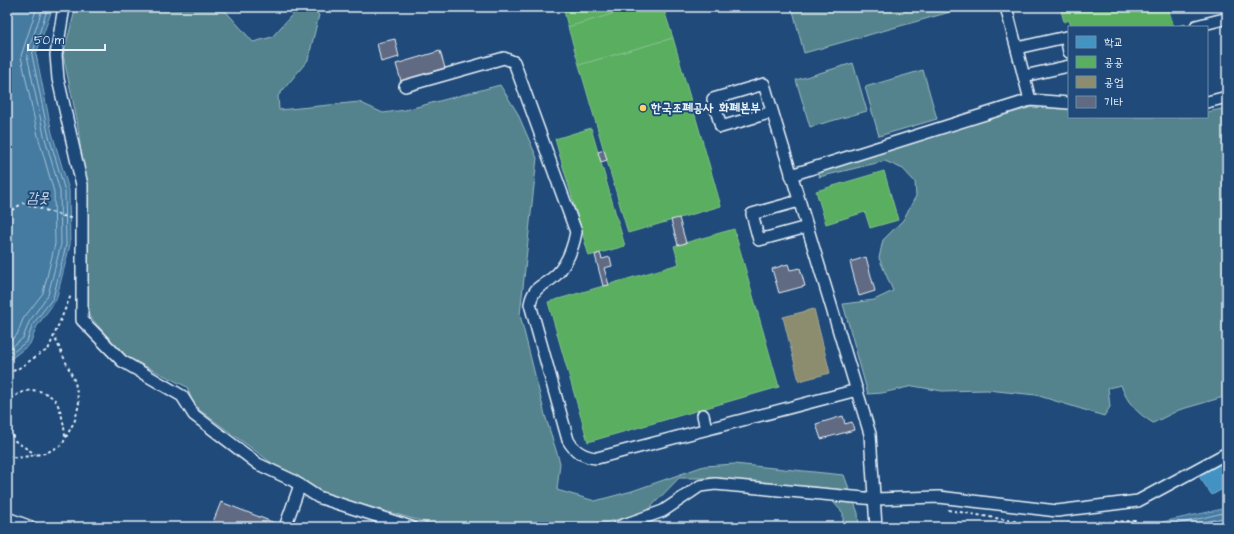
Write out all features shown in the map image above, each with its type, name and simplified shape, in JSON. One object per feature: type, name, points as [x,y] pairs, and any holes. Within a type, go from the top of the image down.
[{"type":"street","points":[[64,7],[56,55],[58,79],[82,185],[82,320],[122,361],[182,396],[194,415],[258,464],[300,485],[318,497],[411,527]]},
{"type":"street","points":[[1006,7],[1030,100]]},
{"type":"street","points":[[1196,26],[1224,19],[1227,20]]},
{"type":"street","points":[[1017,48],[1066,37],[1068,47]]},
{"type":"street","points":[[405,86],[504,58],[514,62],[576,232],[573,248],[564,265],[556,276],[540,285],[532,294],[530,304],[568,440],[572,448],[591,458],[597,458],[857,390]]},
{"type":"street","points":[[1024,76],[1068,66]]},
{"type":"street","points":[[772,112],[721,127],[713,99],[764,84],[870,434],[876,527]]},
{"type":"street","points":[[1208,102],[1227,97]]},
{"type":"street","points":[[791,175],[1030,100],[1068,103]]},
{"type":"street","points":[[799,201],[752,214],[759,240],[807,227]]},
{"type":"street","points":[[703,415],[706,429]]},
{"type":"street","points":[[618,527],[663,511],[700,486],[715,484],[875,499],[939,497],[1057,511],[1138,501],[1227,453]]},
{"type":"street","points":[[285,527],[300,485]]},
{"type":"street","points":[[7,518],[31,527]]},
{"type":"path","points":[[7,213],[23,203],[74,219],[74,212]]},
{"type":"path","points":[[7,373],[18,370],[36,355],[48,350],[74,290]]},
{"type":"path","points":[[7,456],[18,458],[46,453],[62,445],[75,420],[79,404],[75,382],[54,335]]},
{"type":"path","points":[[7,404],[13,395],[22,391],[38,391],[54,400],[61,416],[65,439]]},
{"type":"path","points":[[7,424],[15,441],[36,455]]},
{"type":"green space","points":[[76,7],[222,7],[253,42],[272,37],[299,7],[311,7],[319,15],[308,60],[278,96],[279,110],[359,102],[383,113],[405,110],[500,85],[517,112],[537,158],[520,315],[545,415],[560,463],[557,490],[595,501],[632,491],[704,466],[734,464],[844,475],[858,513],[859,527],[843,527],[843,513],[826,494],[720,478],[679,478],[646,512],[600,524],[568,527],[442,527],[321,493],[273,464],[194,406],[187,387],[123,355],[88,314],[88,211],[77,120],[63,55]]},
{"type":"green space","points":[[792,7],[968,7],[804,53]]},
{"type":"green space","points":[[853,63],[867,111],[810,127],[796,80]]},
{"type":"green space","points":[[923,70],[937,119],[879,136],[865,87]]},
{"type":"green space","points":[[1036,106],[1068,108],[1068,118],[1208,118],[1208,112],[1227,108],[1227,396],[1179,410],[1153,423],[1133,407],[1126,397],[1121,385],[1108,388],[1110,407],[1104,416],[1036,395],[987,390],[942,391],[913,386],[882,393],[868,394],[843,304],[874,300],[893,291],[879,258],[883,240],[903,220],[916,196],[915,182],[903,169],[885,161],[819,177],[820,171],[894,147]]},
{"type":"water","name":"감못","points":[[7,7],[53,7],[36,54],[52,133],[69,190],[70,245],[56,300],[37,326],[30,344],[7,362]]},
{"type":"water","points":[[1227,508],[1227,527],[1161,527],[1162,522]]},
{"type":"building: 학교","points":[[1227,459],[1227,490],[1226,487],[1212,495],[1198,475]]},
{"type":"building: 공공","points":[[563,7],[636,7],[568,27]]},
{"type":"building: 공공","points":[[636,7],[663,7],[673,38],[579,65],[568,27]]},
{"type":"building: 공공","points":[[1060,7],[1174,7],[1175,9],[1169,11],[1174,26],[1071,26],[1069,20],[1064,22]]},
{"type":"building: 공공","name":"한국조폐공사 화폐본부","points":[[673,38],[721,206],[628,233],[579,65]]},
{"type":"building: 공공","points":[[591,128],[625,246],[589,256],[555,139]]},
{"type":"building: 공공","points":[[884,171],[898,220],[870,228],[865,212],[826,224],[816,191]]},
{"type":"building: 공공","points":[[734,229],[779,387],[588,442],[548,302],[679,264],[674,246]]},
{"type":"building: 공업","points":[[814,309],[830,373],[799,381],[783,317]]},
{"type":"building: 기타","points":[[395,39],[399,57],[381,62],[377,43]]},
{"type":"building: 기타","points":[[440,51],[445,68],[401,81],[396,64]]},
{"type":"building: 기타","points":[[604,150],[607,160],[601,162],[598,152]]},
{"type":"building: 기타","points":[[679,218],[686,243],[678,245],[671,220]]},
{"type":"building: 기타","points":[[600,253],[602,259],[610,257],[612,266],[604,268],[609,285],[603,286],[595,255]]},
{"type":"building: 기타","points":[[866,257],[875,291],[859,296],[850,262]]},
{"type":"building: 기타","points":[[788,264],[790,270],[800,268],[805,286],[779,293],[772,269]]},
{"type":"building: 기타","points":[[843,416],[845,424],[852,422],[854,430],[821,439],[816,424]]},
{"type":"building: 기타","points":[[221,502],[280,525],[279,527],[211,527]]},
{"type":"place","name":"한국조폐공사 화폐본부","points":[[643,108]]}]
